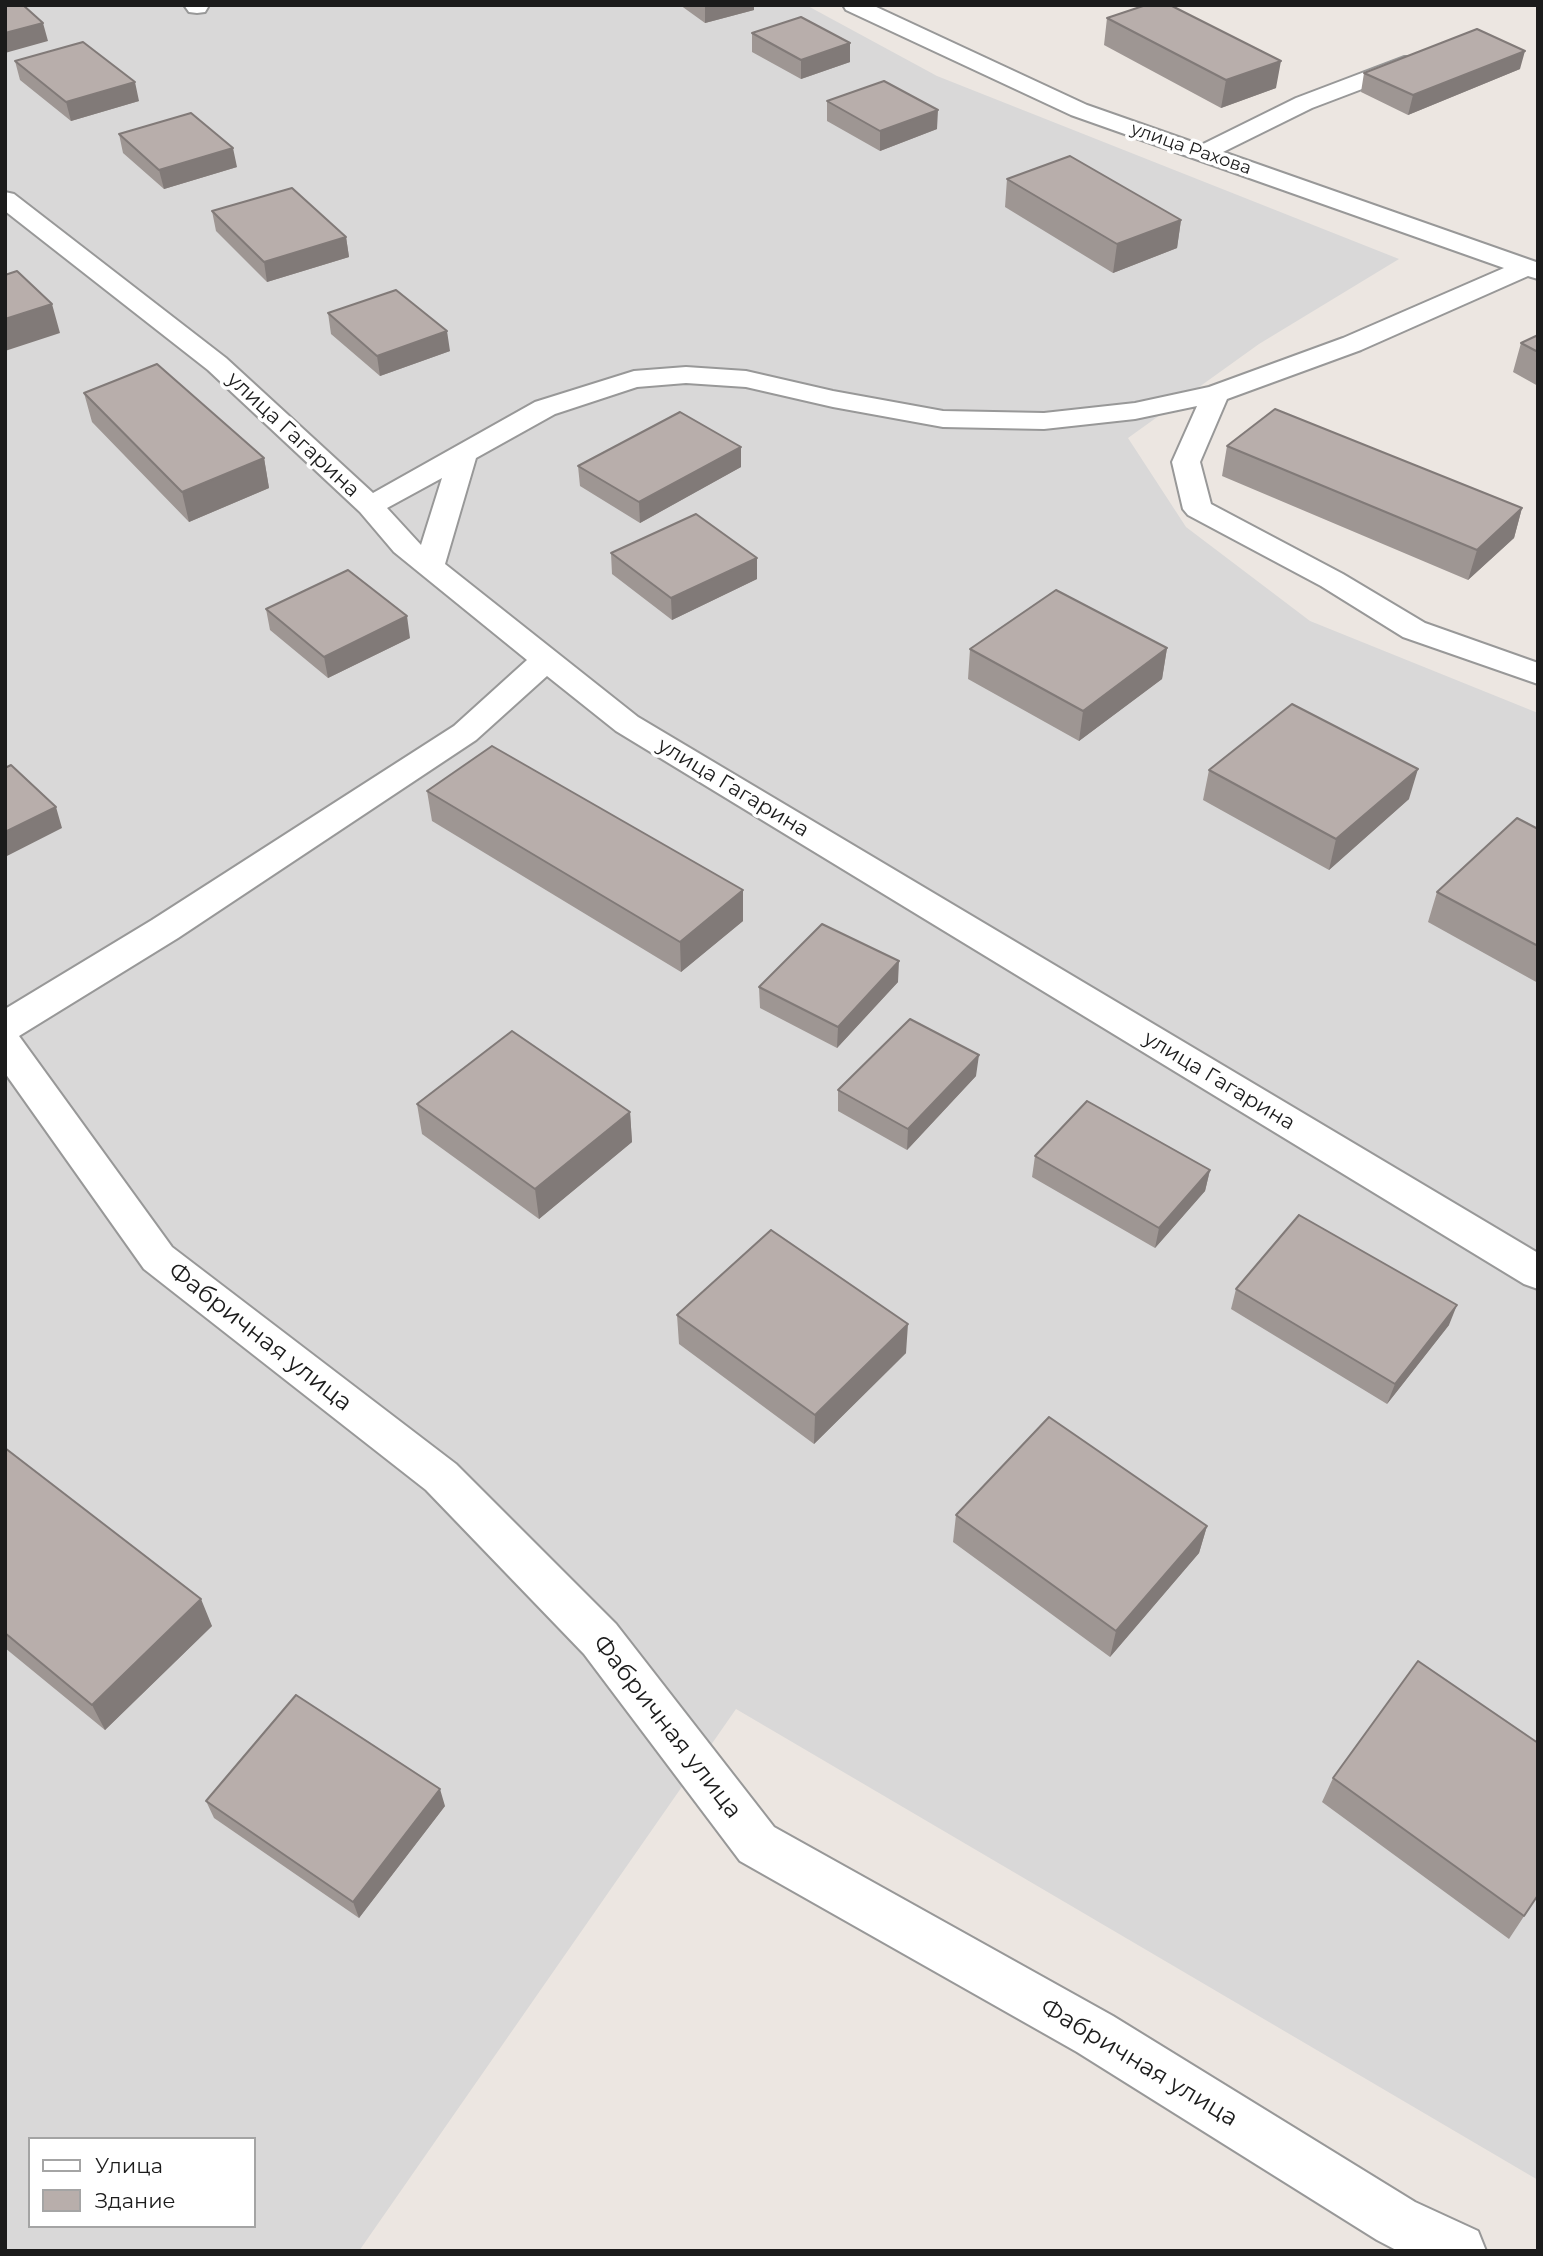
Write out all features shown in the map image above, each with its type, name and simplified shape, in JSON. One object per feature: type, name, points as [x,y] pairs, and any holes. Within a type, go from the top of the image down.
[{"type":"street","name":"улица Рахова","points":[[854,5],[1079,110],[1533,269]]},
{"type":"street","points":[[1203,153],[1304,103],[1428,55]]},
{"type":"street","name":"улица Гагарина","points":[[5,199],[217,364],[370,506],[404,546],[627,724],[1538,1273]]},
{"type":"street","points":[[370,506],[545,408],[634,379],[686,375],[746,379],[833,400],[943,419],[1044,421],[1135,411],[1216,394],[1352,344],[1533,269]]},
{"type":"street","points":[[1216,394],[1186,462],[1198,509],[1332,580],[1414,630],[1538,674]]},
{"type":"street","points":[[429,564],[464,451]]},
{"type":"street","points":[[5,1027],[165,929],[465,733],[547,659]]},
{"type":"street","name":"Фабричная улица","points":[[5,1044],[158,1258],[441,1477],[600,1639],[757,1844],[1095,2034],[1396,2221],[1458,2251]]},
{"type":"shaded area","points":[[5,5],[806,5],[937,76],[1399,259],[1259,344],[1128,438],[1186,527],[1310,621],[1538,713],[1538,2180],[736,1709],[359,2251],[5,2251]]},
{"type":"building","points":[[5,5],[23,5],[43,23],[5,33]]},
{"type":"building","points":[[1146,5],[1170,5],[1281,61],[1226,80],[1107,18]]},
{"type":"building","points":[[801,17],[850,43],[801,60],[752,33]]},
{"type":"building","points":[[1477,29],[1525,51],[1413,95],[1364,73]]},
{"type":"building","points":[[83,42],[135,82],[66,102],[15,61]]},
{"type":"building","points":[[884,81],[938,110],[880,131],[827,101]]},
{"type":"building","points":[[191,113],[233,148],[159,170],[119,134]]},
{"type":"building","points":[[1070,156],[1181,220],[1117,244],[1007,179]]},
{"type":"building","points":[[292,188],[346,237],[264,262],[212,211]]},
{"type":"building","points":[[17,271],[52,304],[5,319],[5,275]]},
{"type":"building","points":[[396,290],[447,331],[377,356],[328,313]]},
{"type":"building","points":[[1538,335],[1538,352],[1521,343]]},
{"type":"building","points":[[157,364],[264,458],[182,492],[84,393]]},
{"type":"building","points":[[1275,409],[1522,508],[1477,550],[1227,446]]},
{"type":"building","points":[[680,412],[741,447],[639,502],[578,466]]},
{"type":"building","points":[[696,514],[757,558],[671,598],[611,553]]},
{"type":"building","points":[[348,570],[407,616],[324,657],[266,609]]},
{"type":"building","points":[[1056,590],[1167,648],[1083,711],[970,649]]},
{"type":"building","points":[[1292,704],[1418,769],[1336,839],[1209,770]]},
{"type":"building","points":[[492,746],[743,890],[680,942],[427,791]]},
{"type":"building","points":[[11,765],[56,807],[5,832],[5,768]]},
{"type":"building","points":[[1517,818],[1538,829],[1538,946],[1437,892]]},
{"type":"building","points":[[822,924],[899,961],[838,1027],[759,987]]},
{"type":"building","points":[[910,1019],[979,1055],[908,1129],[838,1090]]},
{"type":"building","points":[[512,1031],[630,1112],[535,1189],[417,1104]]},
{"type":"building","points":[[1087,1101],[1210,1170],[1159,1228],[1035,1156]]},
{"type":"building","points":[[1299,1215],[1457,1305],[1395,1384],[1236,1289]]},
{"type":"building","points":[[771,1230],[908,1324],[815,1415],[677,1315]]},
{"type":"building","points":[[1049,1417],[1207,1526],[1116,1631],[956,1515]]},
{"type":"building","points":[[5,1448],[201,1599],[92,1705],[5,1633]]},
{"type":"building","points":[[1418,1661],[1538,1743],[1538,1895],[1524,1916],[1333,1778]]},
{"type":"building","points":[[296,1695],[440,1789],[353,1902],[206,1801]]}]
